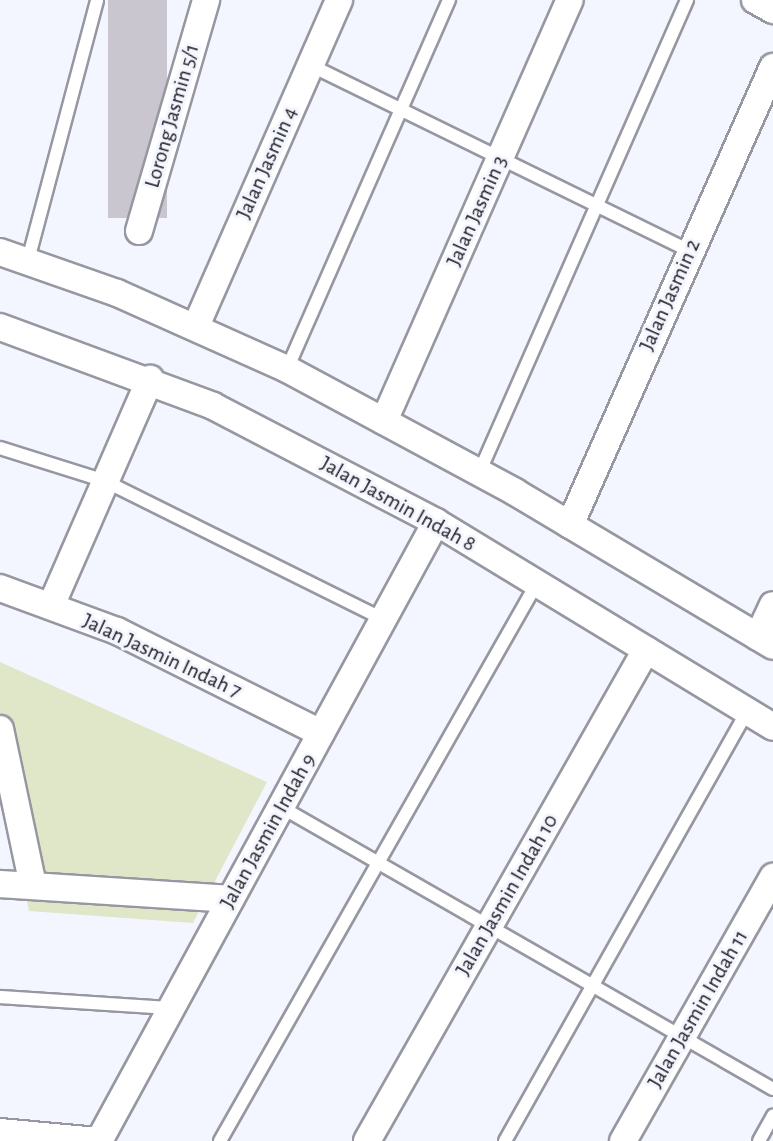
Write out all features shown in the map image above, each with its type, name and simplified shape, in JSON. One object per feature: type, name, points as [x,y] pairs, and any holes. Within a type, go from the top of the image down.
[{"type":"street","name":"Lorong Jasmin 5/1","points":[[139,231],[206,0]]},
{"type":"street","name":"Jalan Jasmin 4","points":[[196,326],[339,0]]},
{"type":"street","name":"Jalan Jasmin 3","points":[[384,421],[570,0]]},
{"type":"street","points":[[755,0],[773,10]]},
{"type":"street","name":"Jalan Jasmin 2","points":[[570,525],[773,67]]},
{"type":"street","points":[[0,252],[28,260],[196,326],[287,369],[479,473],[766,642],[773,605]]},
{"type":"street","name":"Jalan Jasmin Indah 8","points":[[0,327],[150,379],[436,522],[773,727]]},
{"type":"street","points":[[51,606],[150,379]]},
{"type":"street","name":"Jalan Jasmin Indah 9","points":[[98,1141],[436,522]]},
{"type":"street","name":"Jalan Jasmin Indah 7","points":[[0,588],[117,631],[321,733]]},
{"type":"street","name":"Jalan Jasmin Indah 10","points":[[367,1141],[646,650]]},
{"type":"street","points":[[0,729],[33,886]]},
{"type":"street","name":"Jalan Jasmin Indah 11","points":[[623,1141],[773,877]]},
{"type":"street","points":[[0,884],[231,899]]},
{"type":"street","points":[[0,1132],[98,1141]]},
{"type":"lane","points":[[28,260],[97,0]]},
{"type":"lane","points":[[287,369],[449,0]]},
{"type":"lane","points":[[479,473],[687,0]]},
{"type":"lane","points":[[310,65],[689,251]]},
{"type":"lane","points":[[0,448],[105,481],[383,619]]},
{"type":"lane","points":[[220,1141],[537,583]]},
{"type":"lane","points":[[505,1141],[747,711]]},
{"type":"lane","points":[[281,807],[773,1089]]},
{"type":"lane","points":[[0,997],[171,1008]]},
{"type":"lane","points":[[759,1141],[773,1116]]},
{"type":"green space","points":[[0,662],[267,782],[193,923],[29,911],[0,773]]},
{"type":"building","points":[[108,0],[167,0],[167,218],[108,218]]}]
